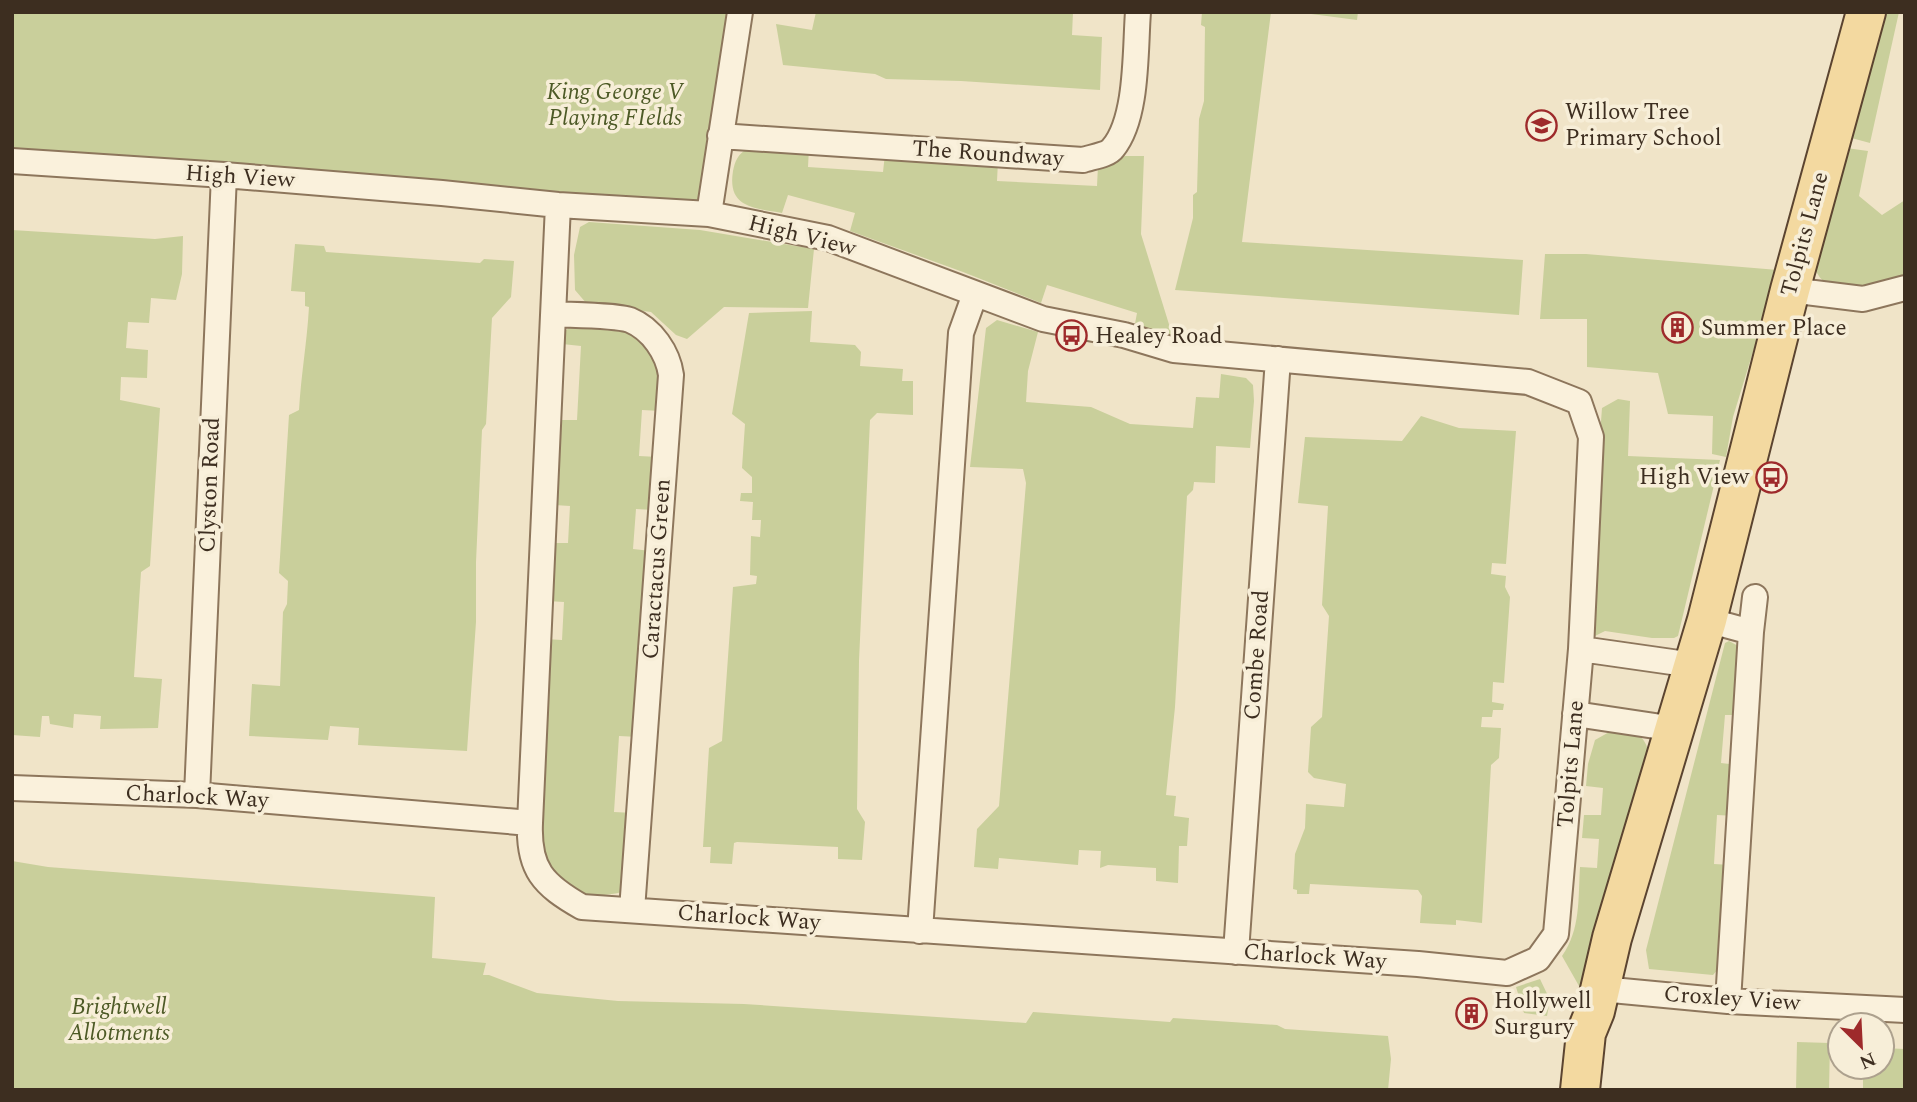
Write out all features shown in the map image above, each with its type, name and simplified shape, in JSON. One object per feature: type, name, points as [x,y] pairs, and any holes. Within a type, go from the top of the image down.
[{"type":"main road","name":"Tolpits Lane","points":[[1580,1090],[1586,1033],[1595,1011],[1612,938],[1707,620],[1790,290],[1866,12]]},
{"type":"street","points":[[709,214],[740,12]]},
{"type":"street","name":"The Roundway","points":[[720,136],[1083,160],[1112,150],[1124,130],[1131,100],[1138,12]]},
{"type":"street","name":"High View","points":[[12,161],[224,175],[558,205],[709,214],[828,237],[1043,319],[1124,335],[1174,350],[1528,382],[1579,402],[1591,437]]},
{"type":"street","name":"Clyston Road","points":[[197,795],[224,175]]},
{"type":"street","points":[[530,823],[558,205]]},
{"type":"street","points":[[1790,290],[1863,299],[1905,288]]},
{"type":"street","points":[[920,930],[961,333],[975,293]]},
{"type":"street","name":"Caractacus Green","points":[[554,314],[630,320],[650,333],[670,361],[632,910]]},
{"type":"street","name":"Combe Road","points":[[1236,952],[1278,359]]},
{"type":"street","name":"Tolpits Lane","points":[[1538,959],[1556,934],[1581,649],[1591,437]]},
{"type":"street","points":[[1728,1000],[1755,597]]},
{"type":"street","points":[[1707,620],[1751,632]]},
{"type":"street","points":[[1581,649],[1693,665]]},
{"type":"street","points":[[1575,714],[1675,729]]},
{"type":"street","name":"Charlock Way","points":[[12,788],[197,795],[530,823],[529,844],[536,868],[556,892],[582,907],[1418,964],[1507,973],[1538,959]]},
{"type":"street","name":"Croxley View","points":[[1601,989],[1728,1000],[1905,1010]]},
{"type":"green space","name":"King George V Playing FIelds","points":[[12,12],[730,12],[706,186],[698,201],[679,203],[12,150]]},
{"type":"green space","points":[[816,12],[1073,12],[1072,35],[1102,37],[1100,90],[886,79],[875,74],[783,65],[776,24],[812,30]]},
{"type":"green space","points":[[1202,12],[1271,12],[1242,242],[1523,260],[1519,315],[1175,290],[1193,218],[1193,195],[1197,192],[1199,119],[1204,101],[1205,27],[1201,25]]},
{"type":"green space","points":[[1296,12],[1358,12],[1357,20]]},
{"type":"green space","points":[[1876,12],[1899,12],[1870,143],[1844,136]]},
{"type":"green space","points":[[1839,147],[1868,151],[1859,196],[1882,215],[1905,200],[1905,275],[1871,287],[1846,289],[1824,282],[1816,271],[1813,257]]},
{"type":"green space","points":[[809,148],[808,167],[883,172],[885,154],[998,161],[997,181],[1097,186],[1098,166],[1115,162],[1125,156],[1144,156],[1141,234],[1172,334],[1167,336],[1134,329],[1137,313],[1047,285],[1041,303],[850,231],[855,213],[788,195],[782,213],[753,207],[738,199],[732,183],[733,171],[737,158],[744,151]]},
{"type":"green space","points":[[589,222],[700,230],[814,249],[808,308],[724,307],[687,339],[676,335],[651,312],[587,304],[575,290],[574,255],[580,227]]},
{"type":"green space","points":[[12,230],[155,239],[183,236],[182,274],[176,300],[151,298],[149,323],[128,322],[126,348],[148,350],[147,378],[121,377],[120,400],[160,408],[150,566],[141,572],[134,677],[162,679],[158,728],[100,729],[101,716],[74,714],[73,728],[50,724],[49,716],[42,716],[40,737],[12,735]]},
{"type":"green space","points":[[295,244],[324,246],[326,252],[480,263],[484,259],[514,261],[511,297],[492,318],[486,424],[482,430],[476,622],[467,751],[358,745],[359,728],[330,726],[328,740],[249,736],[252,684],[280,686],[283,612],[287,604],[288,581],[279,573],[289,415],[299,410],[309,307],[305,306],[305,292],[291,291]]},
{"type":"green space","points":[[1545,254],[1586,254],[1778,270],[1733,417],[1726,457],[1712,454],[1713,416],[1668,414],[1658,373],[1587,367],[1587,319],[1540,319]]},
{"type":"green space","points":[[812,311],[810,342],[855,345],[861,352],[860,366],[903,369],[902,381],[913,381],[913,415],[877,413],[870,420],[859,661],[857,809],[865,822],[862,860],[838,859],[838,847],[737,842],[734,843],[732,864],[710,863],[711,847],[703,847],[709,748],[722,741],[733,587],[756,584],[757,576],[750,575],[751,536],[760,537],[761,520],[752,520],[753,502],[740,501],[741,493],[752,493],[752,477],[742,468],[745,424],[732,414],[749,313]]},
{"type":"green space","points":[[997,320],[1038,332],[1028,371],[1026,402],[1091,407],[1130,424],[1193,428],[1196,397],[1219,398],[1221,374],[1246,378],[1253,385],[1250,448],[1216,446],[1215,483],[1194,482],[1193,490],[1187,496],[1175,707],[1166,795],[1176,796],[1174,816],[1189,818],[1187,846],[1179,846],[1178,883],[1156,881],[1156,868],[1108,865],[1100,868],[1101,851],[1079,850],[1078,865],[999,858],[998,869],[974,867],[977,829],[999,806],[1026,483],[1023,469],[970,467],[986,328]]},
{"type":"green space","points":[[573,324],[624,324],[659,355],[661,411],[642,410],[639,456],[658,457],[654,510],[636,509],[633,549],[651,551],[639,737],[619,736],[614,812],[634,813],[622,892],[602,895],[578,892],[552,880],[531,816],[545,639],[562,640],[564,602],[547,601],[552,543],[568,543],[570,506],[554,505],[559,420],[577,420],[581,346],[562,344],[563,333]]},
{"type":"green space","points":[[1618,399],[1630,401],[1628,456],[1720,460],[1678,636],[1674,638],[1652,638],[1605,631],[1595,636],[1586,625],[1602,408]]},
{"type":"green space","points":[[1421,416],[1459,428],[1516,431],[1506,564],[1492,563],[1491,574],[1506,576],[1505,587],[1510,597],[1504,683],[1493,682],[1492,702],[1504,704],[1503,710],[1493,710],[1492,717],[1482,717],[1481,727],[1501,728],[1499,758],[1491,765],[1482,923],[1456,920],[1456,925],[1420,923],[1422,896],[1418,890],[1310,884],[1309,894],[1297,894],[1297,890],[1293,889],[1295,854],[1305,828],[1306,804],[1344,807],[1346,784],[1314,778],[1308,772],[1311,727],[1322,717],[1329,616],[1322,605],[1328,506],[1298,503],[1305,437],[1402,441]]},
{"type":"green space","points":[[1729,641],[1740,647],[1742,715],[1725,715],[1721,763],[1738,765],[1735,816],[1717,815],[1714,864],[1731,865],[1726,960],[1713,975],[1649,969],[1646,950],[1725,643]]},
{"type":"green space","points":[[1611,731],[1637,735],[1645,742],[1650,757],[1583,993],[1562,956],[1576,924],[1580,867],[1597,868],[1599,839],[1582,838],[1584,815],[1601,815],[1603,788],[1586,786],[1588,764],[1595,740]]},
{"type":"green space","name":"Brightwell Allotments","points":[[12,861],[48,867],[435,897],[432,958],[486,963],[483,975],[537,993],[618,1001],[744,1004],[1026,1023],[1033,1012],[1170,1022],[1173,1018],[1388,1036],[1391,1059],[1388,1090],[12,1090]]},
{"type":"green space","points":[[1540,979],[1550,1000],[1547,1016],[1524,1013],[1516,987]]},
{"type":"green space","points":[[1797,1042],[1826,1043],[1826,1081],[1829,1081],[1829,1090],[1796,1090]]},
{"type":"green space","points":[[1896,1049],[1905,1049],[1905,1090],[1863,1090],[1863,1081],[1896,1081]]},
{"type":"place","name":"Willow Tree Primary School","points":[[1542,125]]},
{"type":"place","name":"Summer Place","points":[[1678,328]]},
{"type":"place","name":"Healey Road","points":[[1072,336]]},
{"type":"place","name":"High View","points":[[1772,477]]},
{"type":"place","name":"Hollywell Surgury","points":[[1471,1014]]}]
